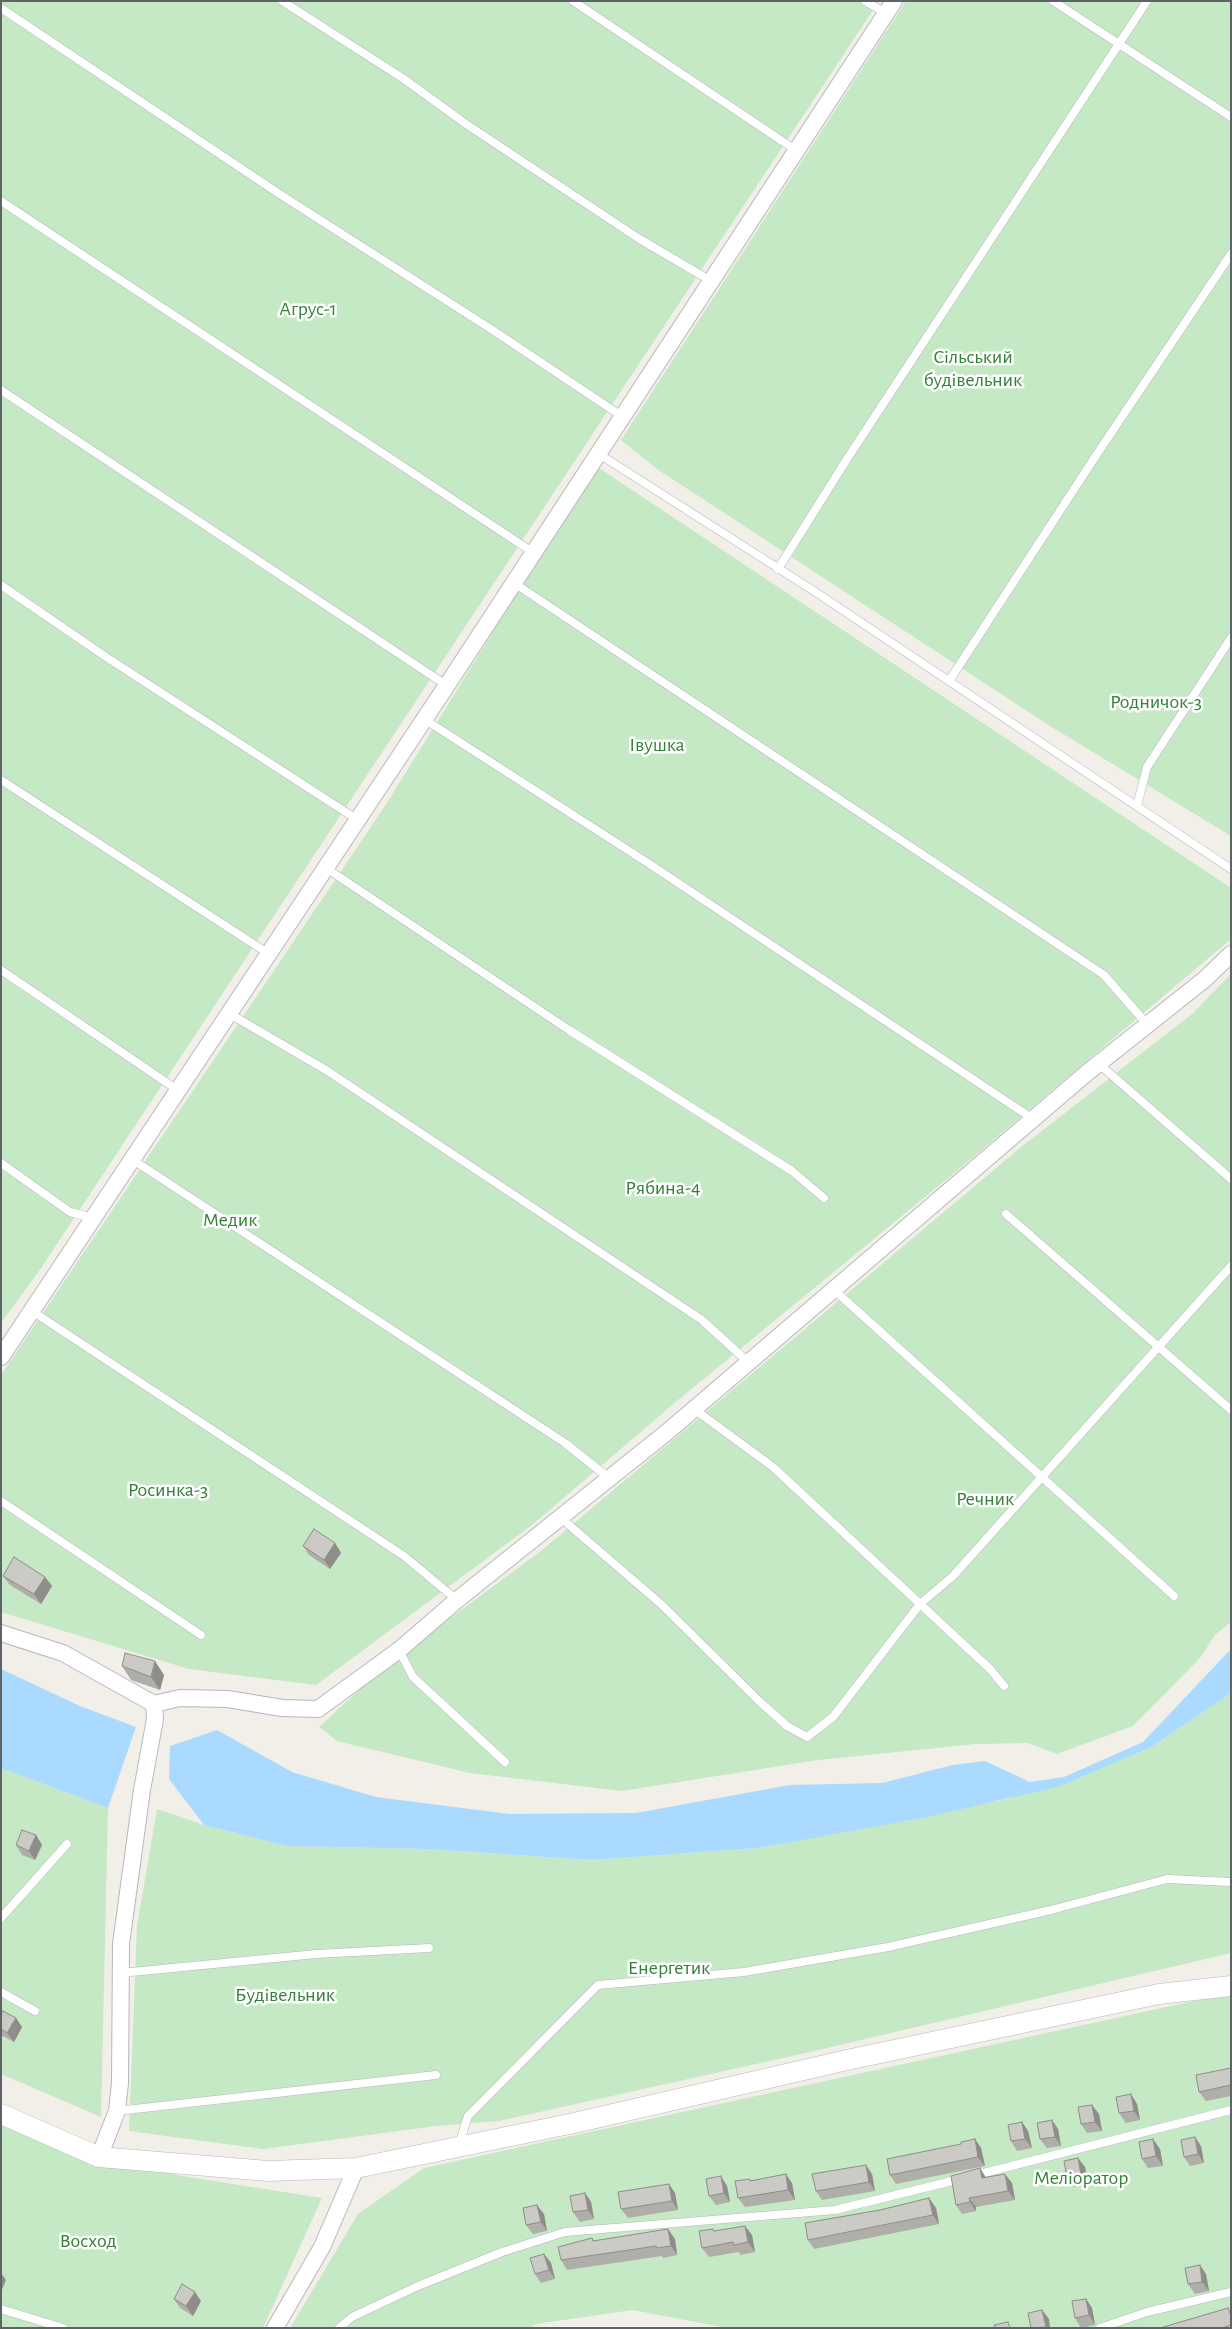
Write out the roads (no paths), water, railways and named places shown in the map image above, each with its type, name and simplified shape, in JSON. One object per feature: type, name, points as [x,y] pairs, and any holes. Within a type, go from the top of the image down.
[{"type":"street","points":[[1,1357],[270,954],[712,282],[890,7]]},
{"type":"street","points":[[1,1633],[62,1654],[154,1704],[180,1698],[228,1699],[282,1708],[318,1709],[399,1650],[457,1600],[610,1479],[1033,1119],[1205,980],[1231,954]]},
{"type":"street","points":[[99,2156],[117,2111],[120,2083],[121,1944],[142,1790],[156,1719],[154,1704]]},
{"type":"street","points":[[1,2114],[99,2156],[268,2171],[356,2168],[574,2123],[847,2060],[1159,1994],[1231,1986]]},
{"type":"street","points":[[275,2328],[322,2247],[356,2168]]},
{"type":"lane","points":[[282,1],[404,79],[466,124],[638,238],[712,282]]},
{"type":"lane","points":[[573,1],[797,151]]},
{"type":"lane","points":[[865,1],[890,7]]},
{"type":"lane","points":[[1053,1],[1119,42],[1231,117]]},
{"type":"lane","points":[[778,568],[1147,1]]},
{"type":"lane","points":[[1,8],[281,194],[491,329],[623,417]]},
{"type":"lane","points":[[1,201],[534,553]]},
{"type":"lane","points":[[949,681],[1097,454],[1231,254]]},
{"type":"lane","points":[[1,390],[446,685]]},
{"type":"lane","points":[[599,454],[778,568],[1231,868]]},
{"type":"lane","points":[[514,583],[1104,975],[1148,1025]]},
{"type":"lane","points":[[1,585],[106,657],[358,820]]},
{"type":"lane","points":[[1137,806],[1147,767],[1231,638]]},
{"type":"lane","points":[[424,719],[651,865],[1033,1119]]},
{"type":"lane","points":[[1,780],[270,954]]},
{"type":"lane","points":[[326,868],[569,1030],[792,1171],[824,1198]]},
{"type":"lane","points":[[1,970],[179,1091]]},
{"type":"lane","points":[[230,1014],[326,1070],[694,1315],[748,1362]]},
{"type":"lane","points":[[1099,1064],[1231,1179]]},
{"type":"lane","points":[[133,1160],[564,1443],[610,1479]]},
{"type":"lane","points":[[1,1163],[70,1212],[94,1218]]},
{"type":"lane","points":[[1006,1214],[1231,1410]]},
{"type":"lane","points":[[561,1518],[662,1605],[760,1702],[787,1726],[807,1737],[833,1717],[920,1604],[953,1576],[1231,1266]]},
{"type":"lane","points":[[833,1289],[1174,1596]]},
{"type":"lane","points":[[32,1311],[404,1556],[457,1600]]},
{"type":"lane","points":[[694,1408],[773,1467],[990,1668],[1004,1686]]},
{"type":"lane","points":[[1,1501],[201,1635]]},
{"type":"lane","points":[[399,1650],[413,1677],[505,1762]]},
{"type":"lane","points":[[1,1918],[67,1844]]},
{"type":"lane","points":[[459,2146],[468,2116],[598,1985],[744,1972],[888,1947],[1051,1910],[1167,1879],[1231,1882]]},
{"type":"lane","points":[[121,1973],[316,1954],[429,1948]]},
{"type":"lane","points":[[1,1992],[35,2011]]},
{"type":"lane","points":[[117,2111],[436,2075]]},
{"type":"lane","points":[[339,2328],[352,2317],[418,2286],[502,2252],[565,2232],[836,2210],[1231,2110]]},
{"type":"lane","points":[[1100,2328],[1147,2312],[1231,2292]]},
{"type":"lane","points":[[1,2309],[63,2328]]},
{"type":"water","points":[[1231,1649],[1231,1693],[1153,1746],[1057,1787],[927,1817],[758,1848],[592,1860],[427,1849],[287,1846],[204,1825],[169,1779],[170,1746],[217,1730],[292,1772],[376,1797],[509,1814],[636,1813],[790,1785],[882,1783],[953,1765],[985,1761],[1030,1782],[1064,1777],[1143,1742]]},
{"type":"water","points":[[1,1669],[80,1706],[136,1727],[108,1808],[1,1768]]},
{"type":"park label","name":"Агрус-1","points":[[308,309]]},
{"type":"park label","name":"Сільський будівельник","points":[[973,368]]},
{"type":"park label","name":"Родничок-3","points":[[1156,702]]},
{"type":"park label","name":"Івушка","points":[[657,745]]},
{"type":"park label","name":"Рябина-4","points":[[663,1188]]},
{"type":"park label","name":"Медик","points":[[230,1220]]},
{"type":"park label","name":"Росинка-3","points":[[168,1490]]},
{"type":"park label","name":"Речник","points":[[985,1499]]},
{"type":"park label","name":"Енергетик","points":[[669,1968]]},
{"type":"park label","name":"Будівельник","points":[[285,1995]]},
{"type":"park label","name":"Меліоратор","points":[[1081,2178]]},
{"type":"park label","name":"Восход","points":[[88,2241]]}]
